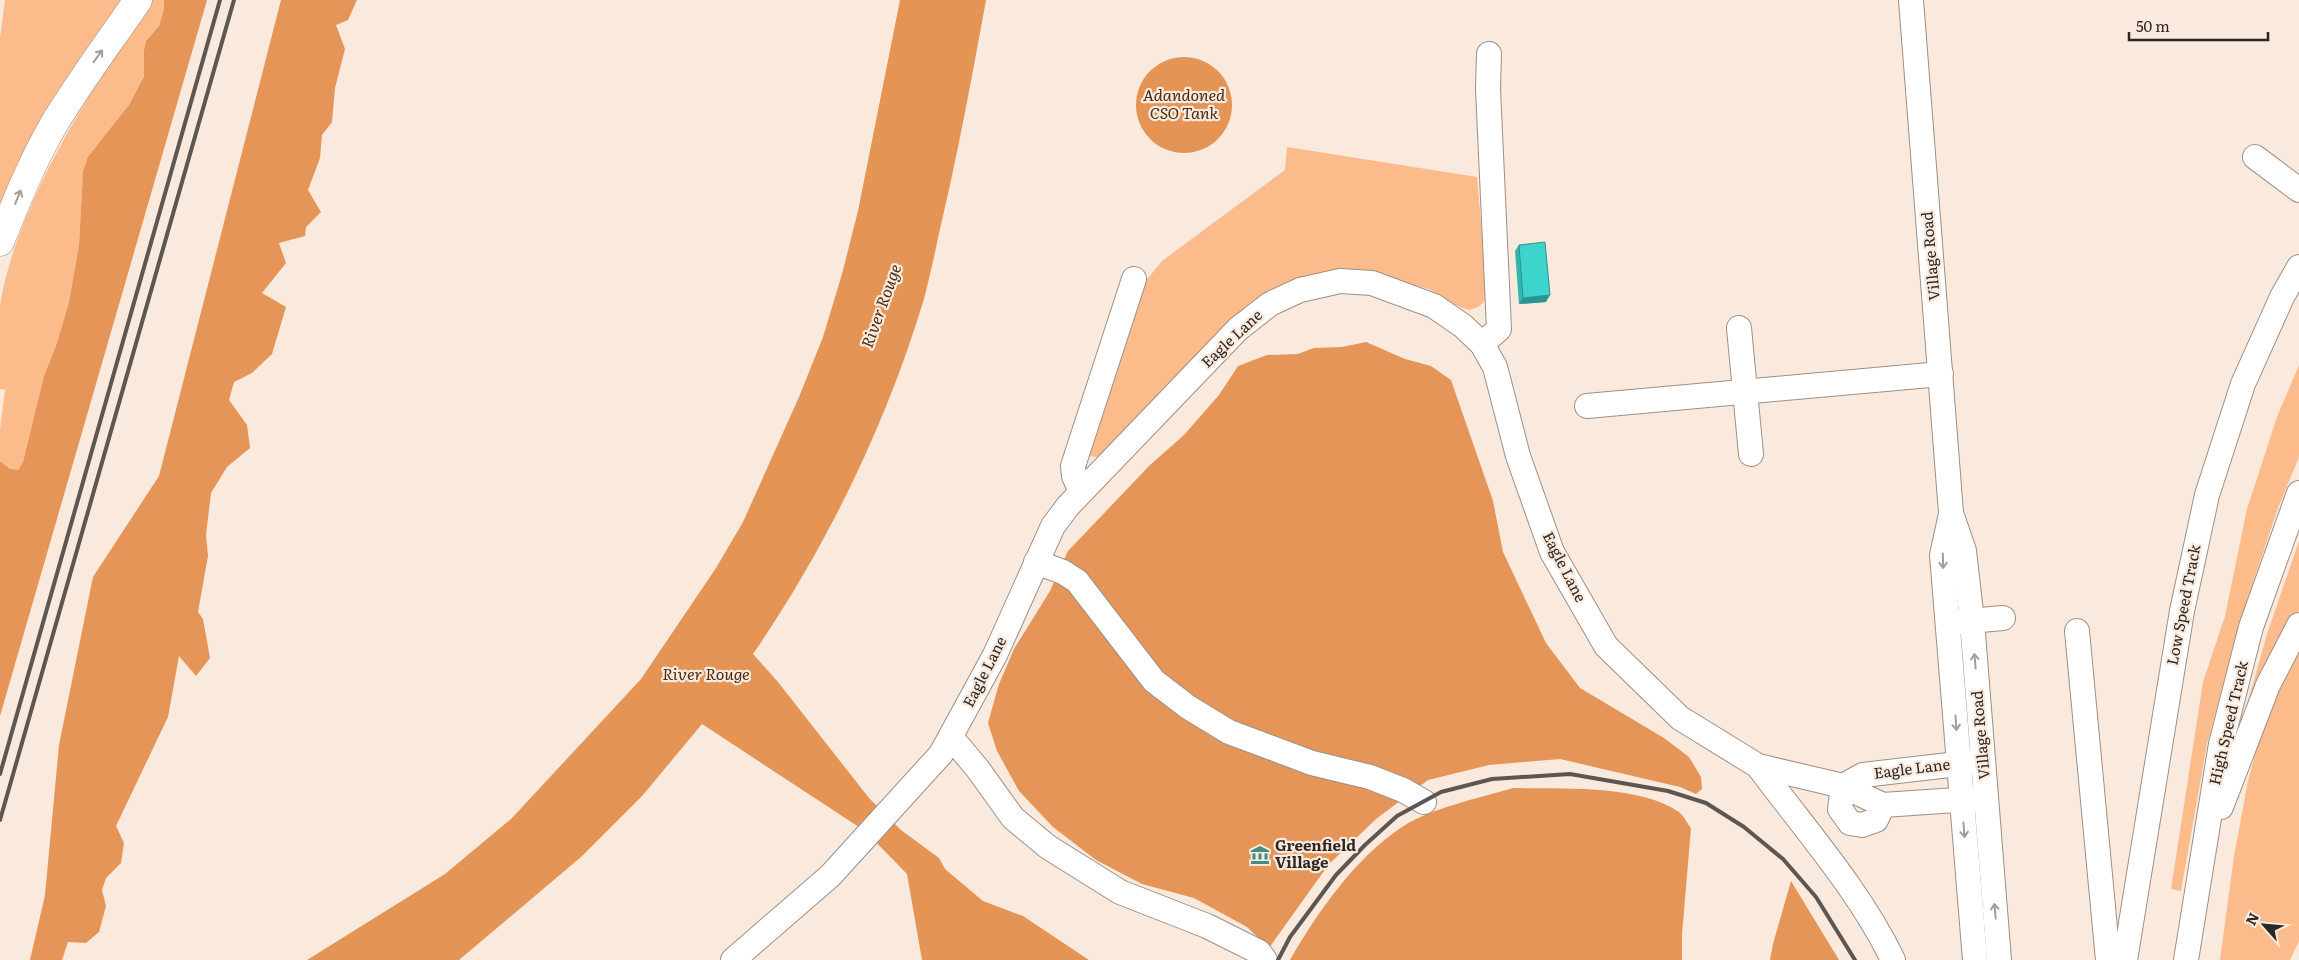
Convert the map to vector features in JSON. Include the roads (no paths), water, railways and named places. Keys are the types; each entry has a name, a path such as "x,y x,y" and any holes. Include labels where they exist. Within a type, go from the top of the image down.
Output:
{"main road":[{"path":"0,242 25,180 54,124 89,68 138,0"}],"street":[{"name":"Village Road","path":"1910,0 1951,513 1964,551 1972,620 1999,960"},
{"path":"1482,344 1499,328 1488,89 1490,54"},
{"path":"2255,157 2299,190"},
{"name":"Low Speed Track","path":"2125,960 2182,611 2207,495 2243,384 2282,297 2299,267"},
{"path":"1082,492 1074,476 1073,466 1134,279"},
{"name":"Eagle Lane","path":"733,960 830,876 946,746 995,655 1053,526 1082,492 1238,329 1270,304 1300,290 1340,281 1372,283 1434,306 1463,326 1482,344 1495,367 1518,456 1552,552 1606,646 1680,718 1758,766 1843,786 1883,805 1986,798"},
{"path":"1739,328 1751,454"},
{"path":"1587,406 1941,374"},
{"name":"High Speed Track","path":"2186,960 2221,744 2251,627 2299,493"},
{"name":"Village Road","path":"1951,513 1942,556 1975,960"},
{"path":"1036,562 1063,572 1077,581 1154,682 1229,732 1312,763 1370,777 1403,790 1424,802"},
{"path":"1948,622 2003,618"},
{"path":"2201,860 2268,684 2299,625"},
{"path":"2077,631 2108,960"},
{"path":"946,746 977,768 1013,818 1048,846 1120,892 1207,926 1259,952 1265,960"},
{"name":"Eagle Lane","path":"1843,786 1863,775 1983,762"},
{"path":"1758,766 1845,883 1885,943 1893,960"}],"water":[{"name":"River Rouge","path":"900,0 986,0 959,143 932,264 924,299 909,346 873,438 830,527 806,571 753,654 778,682 869,798 901,830 939,858 945,869 983,901 1023,916 1089,960 922,960 907,874 865,831 702,724 643,795 581,857 459,960 307,960 445,874 512,818 641,679 716,568 743,522 799,397 823,337 858,211"},
{"name":"Adandoned CSO Tank","path":"1184,57 1202,61 1218,71 1228,87 1232,105 1228,123 1218,139 1202,149 1184,153 1166,149 1150,139 1140,123 1136,105 1140,87 1150,71 1166,61"}],"railway":[{"path":"0,774 220,0"},
{"path":"0,820 234,0"},
{"path":"1278,960 1290,937 1336,875 1397,816 1441,792 1492,779 1570,774 1668,791 1706,803 1744,827 1783,859 1816,897 1855,960"}],"place":[{"name":"Greenfield Village","path":"1260,855"}]}
